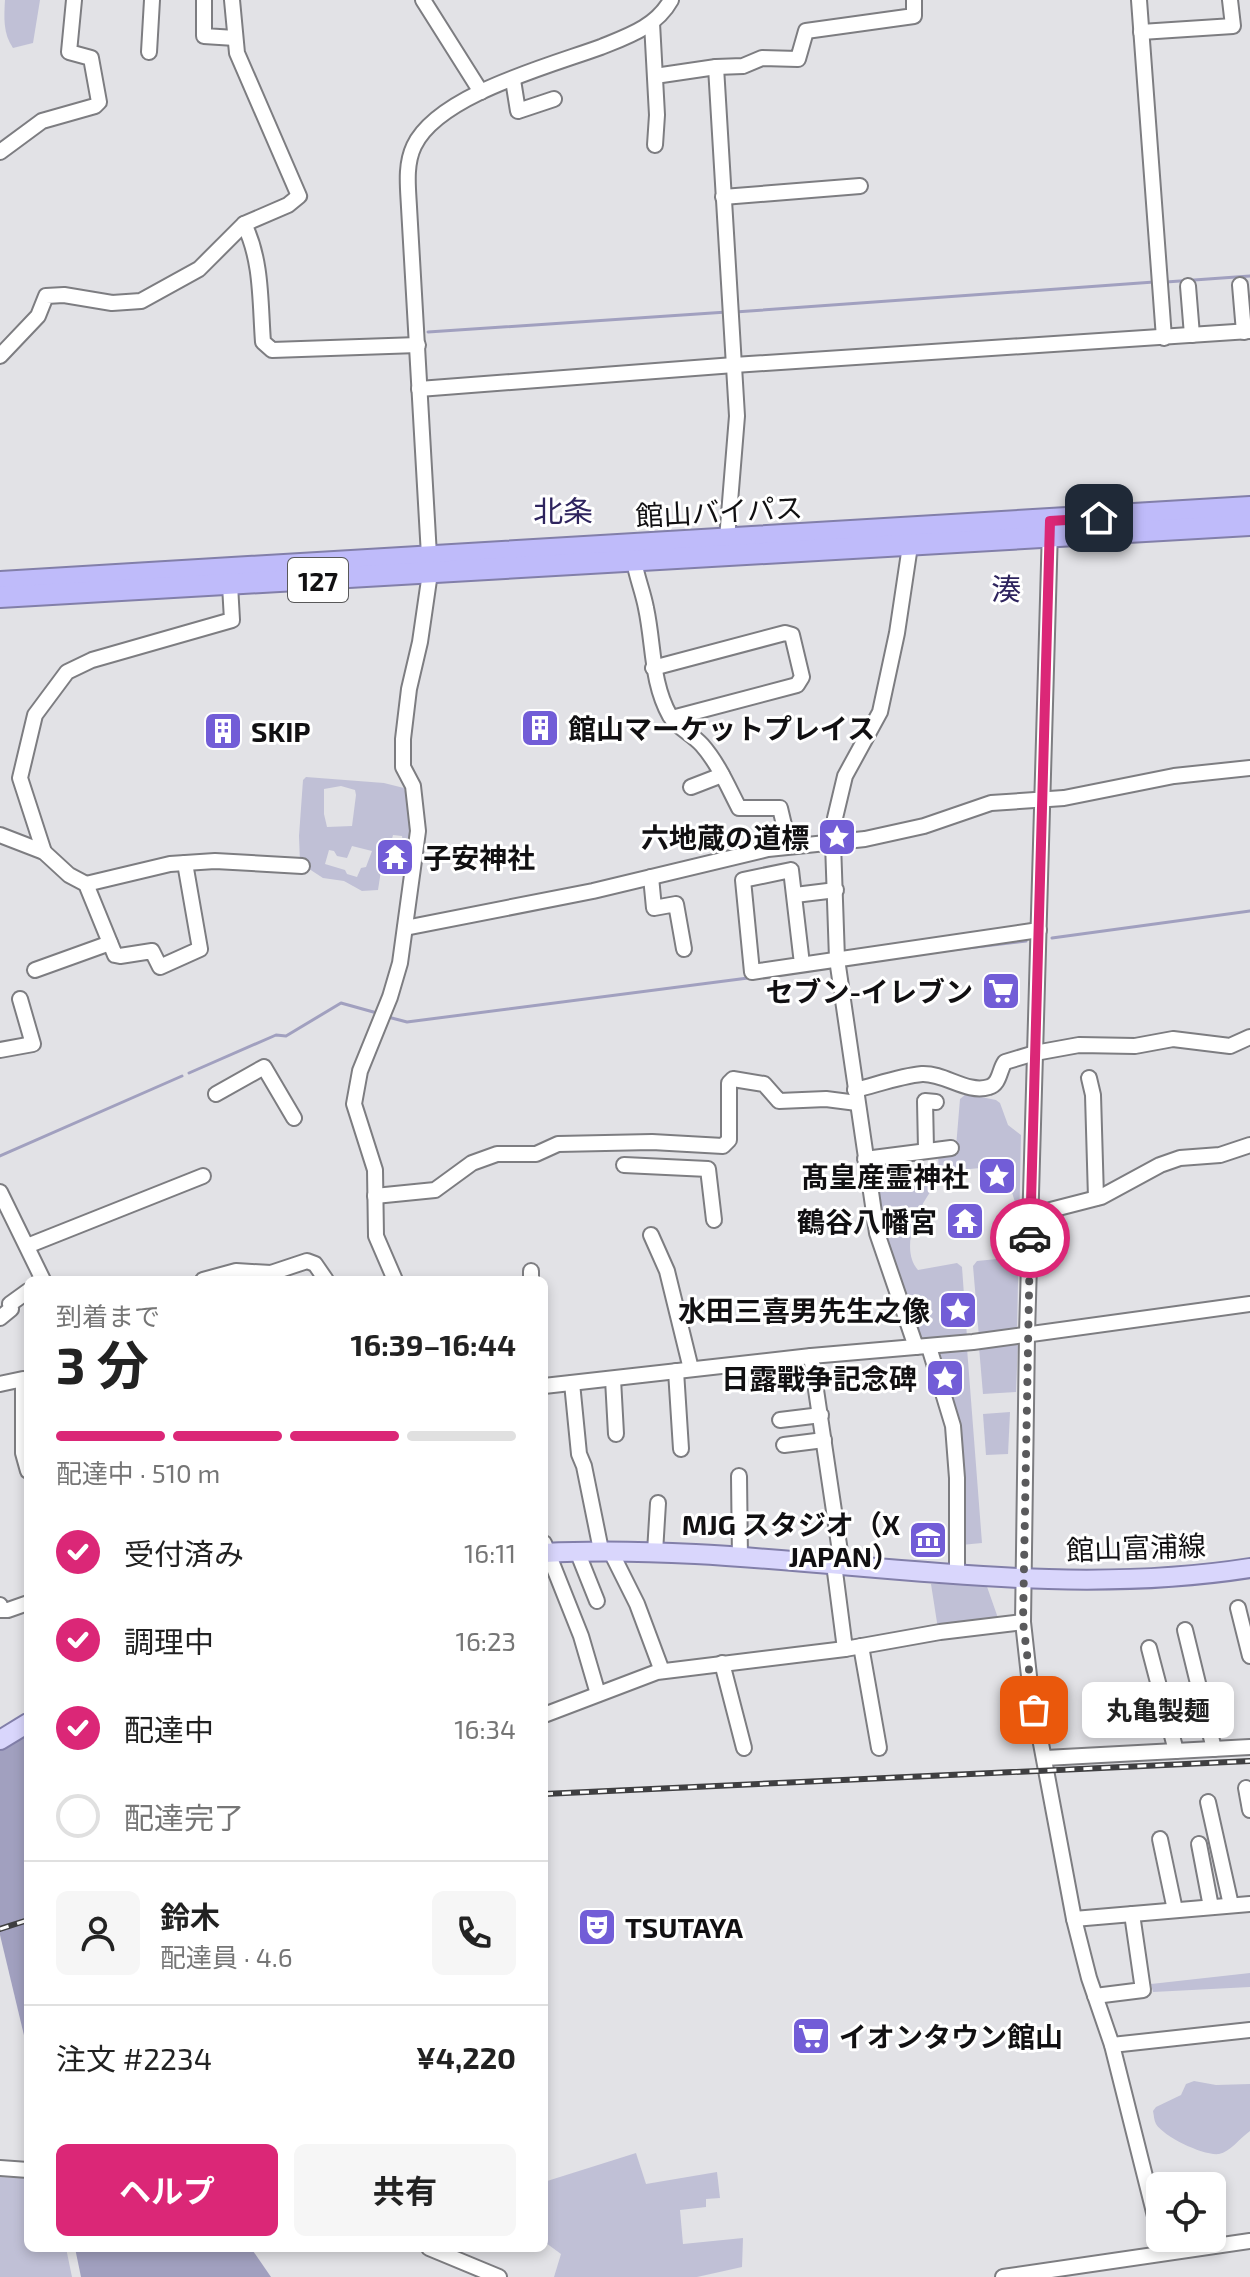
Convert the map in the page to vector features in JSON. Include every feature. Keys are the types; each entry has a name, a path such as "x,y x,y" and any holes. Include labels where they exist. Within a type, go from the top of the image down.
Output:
{"highway":[{"name":"館山バイパス","path":"0,582 429,565 634,561 910,546 1250,507"},
{"name":"館山バイパス","path":"0,597 230,585 727,539 1250,525"}],"main road":[{"name":"館山富浦線","path":"548,1549 655,1552 1025,1578 1181,1576 1250,1568"},
{"path":"0,1740 24,1725"}],"street":[{"path":"1,150 42,121 95,106 99,102 91,58 69,52 74,0"},
{"path":"149,52 152,0"},
{"path":"204,0 204,36 235,38"},
{"path":"0,356 38,316 46,296 64,295 112,303 141,301 199,269 244,224 288,205 299,196 237,53 232,0"},
{"path":"423,0 481,92"},
{"path":"393,1276 376,1236 373,1159 354,1104 360,1071 396,980 418,831 413,786 403,767 403,739 409,689 420,642 429,565 409,160 417,140 429,125 454,106 481,92 629,36 652,23 671,0"},
{"path":"655,76 743,66 762,58 798,59 806,31 914,16 914,0"},
{"path":"1139,0 1164,338"},
{"path":"1141,32 1233,26 1230,0"},
{"path":"652,23 655,145"},
{"path":"716,67 737,416 727,539"},
{"path":"513,80 518,111 554,99"},
{"path":"723,197 860,186"},
{"path":"244,224 254,243 258,263 263,342 272,350 418,345"},
{"path":"419,389 1247,332 1240,285"},
{"path":"1188,286 1192,335"},
{"path":"1050,529 1027,1334 1023,1622 1030,1685 1074,1919 1112,2045 1146,2181"},
{"path":"910,546 897,633 880,712 845,776 835,818 837,963 877,1233 953,1426 957,1478 957,1574"},
{"path":"634,561 638,587 646,607 653,668 672,718 702,744 739,808 780,808 789,846"},
{"path":"44,852 20,778 35,715 67,672 92,660 232,620 230,585"},
{"path":"653,668 785,633 792,635 802,677 797,685 672,718"},
{"path":"405,928 593,891 789,846 833,843 924,826 991,803 1064,798 1174,776 1250,768"},
{"path":"691,787 722,775"},
{"path":"0,835 44,852 69,875 86,884 115,955 152,951 160,967 200,949 185,863"},
{"path":"86,884 170,864 215,861 302,866"},
{"path":"802,964 791,870 743,880 752,972 802,964 837,963 1039,930"},
{"path":"651,877 654,908 676,904 684,949"},
{"path":"795,895 836,890"},
{"path":"35,970 110,943"},
{"path":"0,1050 33,1044 20,999"},
{"path":"375,1196 435,1190 472,1163 497,1154 536,1154 558,1144 652,1142 723,1146 729,1140 729,1083 733,1079 764,1084 779,1101 856,1096 922,1074 936,1075 976,1088 990,1087 995,1085 1005,1062 1035,1053 1079,1045 1135,1046 1173,1039 1230,1046 1250,1037"},
{"path":"216,1094 264,1067 294,1118"},
{"path":"1089,1078 1093,1095 1096,1198"},
{"path":"926,1149 925,1101 936,1102"},
{"path":"1031,1215 1096,1198 1180,1158 1220,1155 1250,1145"},
{"path":"865,1159 951,1148"},
{"path":"624,1165 708,1169 714,1220"},
{"path":"27,1246 203,1176"},
{"path":"0,1192 41,1276"},
{"path":"651,1235 667,1271 683,1370 681,1449"},
{"path":"218,1276 236,1271 271,1273 307,1261 315,1264 323,1276"},
{"path":"0,1318 11,1309 10,1304 24,1294"},
{"path":"548,1386 811,1356 922,1347 1250,1304"},
{"path":"811,1356 824,1440 845,1649"},
{"path":"0,1384 23,1379 24,1457"},
{"path":"613,1379 616,1434"},
{"path":"572,1383 579,1454 606,1550 637,1604 662,1671"},
{"path":"780,1420 821,1415"},
{"path":"784,1445 824,1440"},
{"path":"739,1476 740,1558"},
{"path":"655,1552 658,1503"},
{"path":"577,1551 597,1601"},
{"path":"548,1554 581,1636 598,1694"},
{"path":"0,1605 1,1610 8,1610 24,1604"},
{"path":"1238,1608 1250,1656"},
{"path":"548,1713 662,1671 845,1649 940,1632 1023,1622"},
{"path":"1185,1630 1214,1749"},
{"path":"861,1646 879,1748"},
{"path":"1149,1648 1176,1751"},
{"path":"722,1663 744,1748"},
{"path":"1045,1758 1250,1747"},
{"path":"1246,1788 1250,1810"},
{"path":"1208,1802 1231,1905"},
{"path":"1160,1839 1175,1910"},
{"path":"1199,1844 1211,1907"},
{"path":"1074,1919 1250,1904"},
{"path":"1095,1996 1143,1990 1132,1914"},
{"path":"1112,2045 1250,2030"},
{"path":"0,2168 24,2170"},
{"path":"1003,2277 1250,2241"},
{"path":"439,2252 499,2277"}],"shaded area":[{"path":"5,0 40,0 33,43 13,48 4,19"},
{"path":"306,777 384,783 404,788 412,824 407,859 402,836 393,835 386,861 382,864 378,890 362,891 344,881 323,878 300,863 303,780","holes":["341,786 355,790 352,826 327,827 324,789","352,846 372,851 366,867 361,868 357,877 325,864 329,850 347,858"]},
{"path":"966,1094 996,1100 1008,1125 1021,1135 1017,1332 979,1337 973,1266 977,1261 1007,1258 1017,1209 1005,1169 1000,1166 950,1171 924,1202 912,1231 910,1246 918,1270 957,1263 962,1267 967,1337 925,1343 913,1331 880,1233 873,1186 877,1182 936,1176 939,1172 938,1154 956,1147 960,1099"},
{"path":"1018,1342 1016,1392 983,1394 979,1347"},
{"path":"967,1348 982,1543 961,1545 962,1478 937,1359 943,1351"},
{"path":"1010,1412 1008,1454 986,1455 983,1414"},
{"path":"940,1578 985,1581 998,1618 938,1629 931,1584 940,1584"},
{"path":"24,1736 24,2035 0,1935 0,1751"},
{"path":"1250,1973 1250,1987 1153,1992 1151,1984"},
{"path":"1194,2081 1216,2085 1250,2084 1250,2131 1223,2153 1212,2154 1185,2145 1160,2129 1155,2122 1153,2111 1156,2107 1181,2095 1186,2084"},
{"path":"636,2153 646,2184 717,2172 720,2198 706,2199 706,2207 680,2210 683,2244 743,2238 742,2267 697,2277 554,2277 561,2254 548,2244 548,2181"},
{"path":"0,2177 24,2178 24,2252 67,2252 72,2277 0,2277"},
{"path":"76,2252 254,2252 271,2277 81,2277"}],"waterway":[{"path":"1166,282 1250,276"},
{"path":"735,312 1154,282"},
{"path":"428,332 727,312"},
{"path":"1052,938 1250,911"},
{"path":"934,952 1026,941"},
{"path":"388,1017 407,1022 748,978"},
{"path":"189,1073 276,1035 286,1036 341,1003 377,1013"},
{"path":"0,1156 182,1076"}],"railway":[{"path":"548,1794 1250,1761"},
{"path":"0,1929 24,1921"}],"way so far":[{"path":"1030,1238 1023,1622 1034,1710"}],"place":[{"name":"館山マーケットプレイス","path":"540,728"},
{"name":"SKIP","path":"223,731"},
{"name":"六地蔵の道標","path":"837,837"},
{"name":"子安神社","path":"395,857"},
{"name":"セブン-イレブン","path":"1001,991"},
{"name":"髙皇産霊神社","path":"997,1176"},
{"name":"鶴谷八幡宮","path":"965,1221"},
{"name":"水田三喜男先生之像","path":"958,1310"},
{"name":"日露戰争記念碑","path":"945,1378"},
{"name":"MJG スタジオ（X JAPAN）","path":"928,1540"},
{"name":"丸亀製麺","path":"1034,1710"},
{"name":"TSUTAYA","path":"597,1927"},
{"name":"イオンタウン館山","path":"811,2036"}],"district":[{"name":"北条","path":"563,510"},
{"name":"湊","path":"1006,588"}],"route":[{"path":"1030,1238 1050,521 1099,518"}]}
